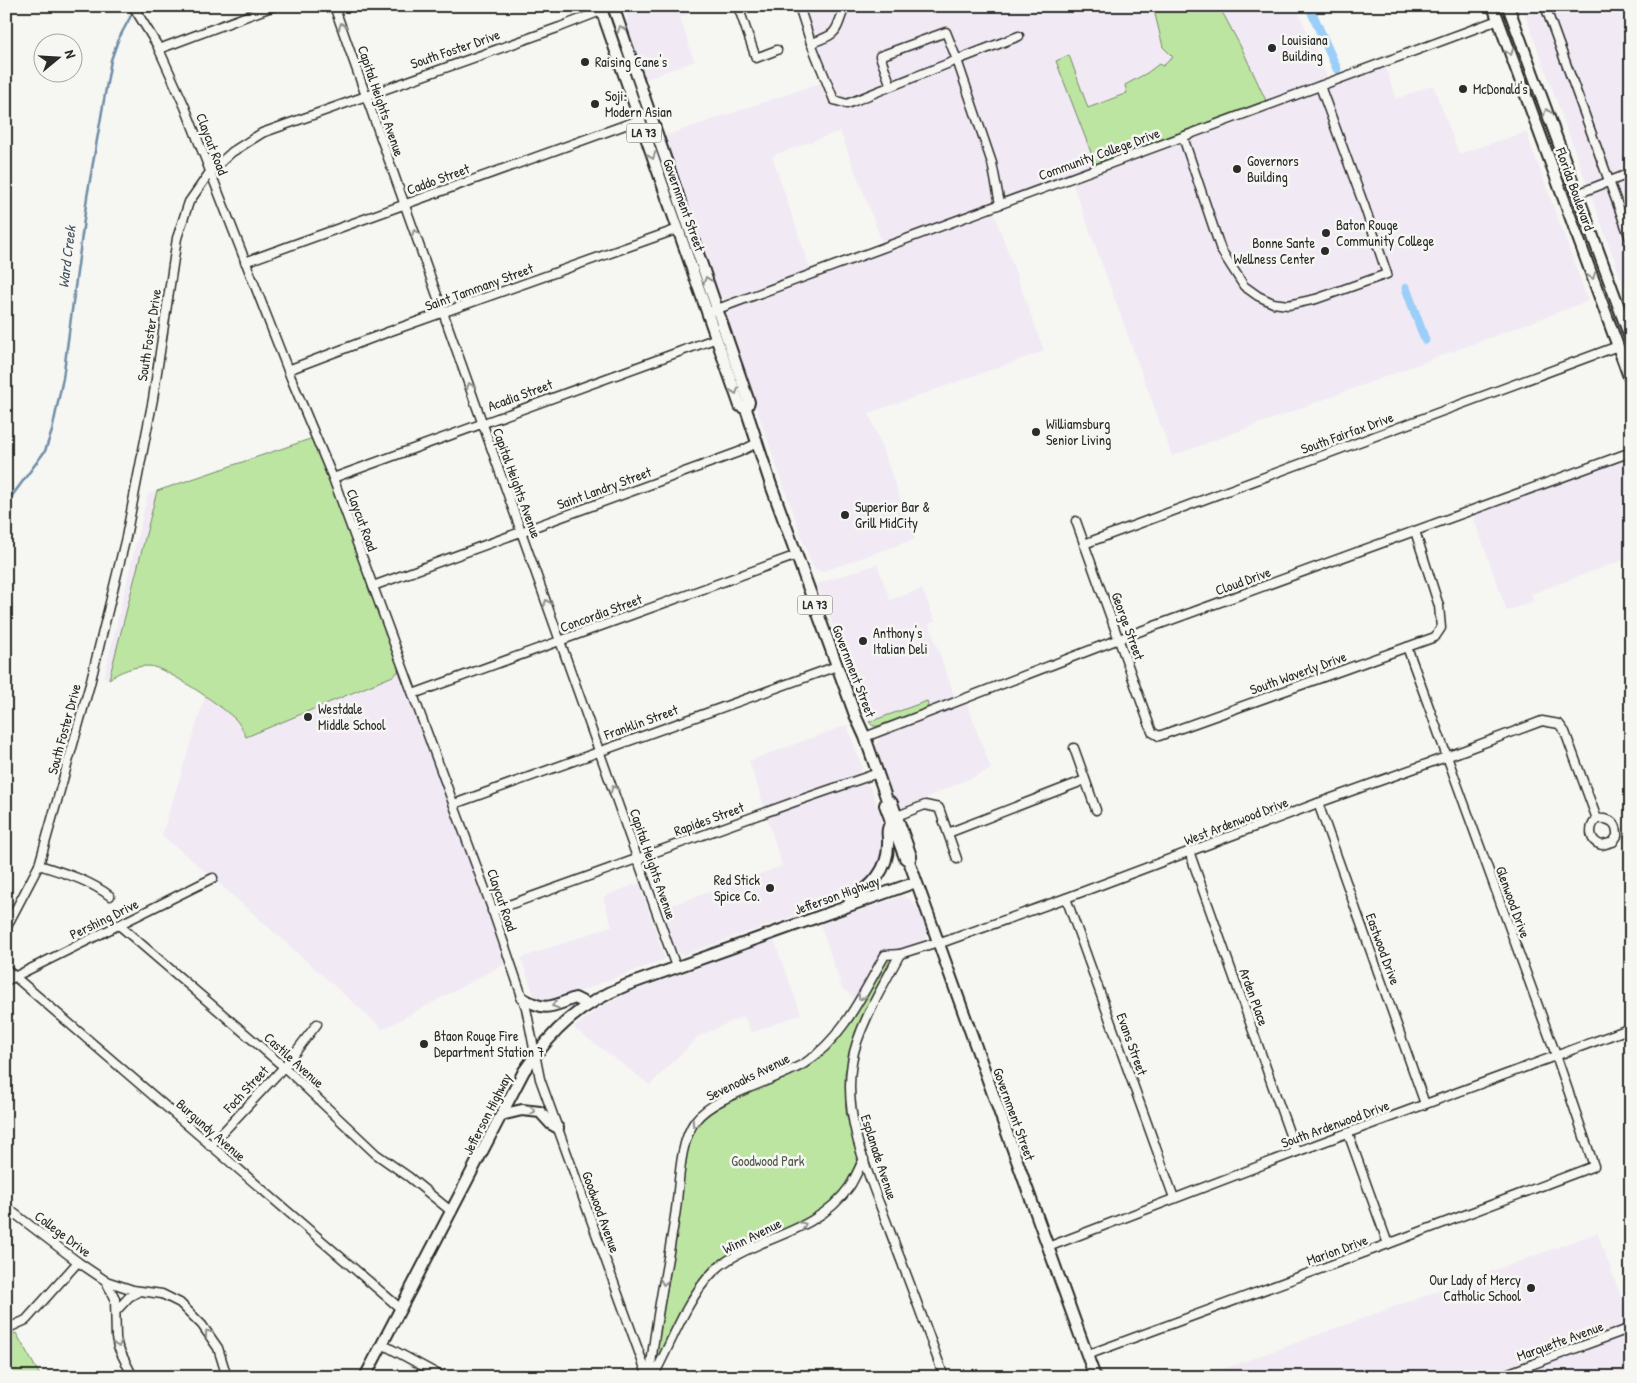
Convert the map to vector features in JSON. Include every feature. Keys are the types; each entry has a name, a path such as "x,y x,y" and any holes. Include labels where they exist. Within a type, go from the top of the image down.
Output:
{"main road":[{"name":"South Foster Drive","path":"600,9 613,6"},
{"name":"Government Street","path":"613,6 712,310 717,338 740,406 746,409"},
{"name":"Florida Boulevard","path":"1493,6 1631,382"},
{"name":"Florida Boulevard","path":"1508,6 1631,340"},
{"name":"Government Street","path":"600,9 678,229 737,368 749,402 746,409 757,443 855,715 888,800 892,803 894,819 905,858 909,861 1095,1377"},
{"path":"1519,77 1532,72"},
{"path":"1582,250 1596,245"},
{"path":"717,338 722,338 732,364 737,368"},
{"path":"849,905 851,898 866,889 881,871 888,852 887,829 894,819"},
{"name":"Jefferson Highway","path":"365,1377 501,1115 535,1055 558,1027 587,1004 616,989 916,882"},
{"path":"522,998 546,1008 575,998 587,1004"},
{"path":"501,1115 522,1110 540,1112 551,1124 558,1128"}],"street":[{"name":"Claycut Road","path":"133,6 146,24 159,49 184,107 288,370 333,478 492,911 522,998 535,1055"},
{"path":"159,49 274,6"},
{"name":"Capital Heights Avenue","path":"334,6 676,968"},
{"path":"738,6 756,58 777,50"},
{"path":"800,6 811,43 834,100 847,104 1019,36"},
{"path":"811,43 830,37 836,30 845,6"},
{"path":"1545,6 1631,241"},
{"name":"South Foster Drive","path":"6,928 39,865 90,684 126,537 153,399 178,236 189,202 210,172 232,152 262,133 600,9"},
{"name":"Community College Drive","path":"712,310 1498,20"},
{"path":"891,86 880,56 946,32 992,163 1000,204"},
{"path":"1183,137 1221,250 1244,286 1252,292 1273,303 1288,305 1316,299 1387,274 1320,86"},
{"name":"Caddo Street","path":"245,262 639,120"},
{"path":"1577,194 1631,173"},
{"name":"Saint Tammany Street","path":"288,370 678,229"},
{"name":"Acadia Street","path":"333,478 717,338"},
{"name":"South Fairfax Drive","path":"1084,544 1618,346"},
{"name":"Saint Landry Street","path":"374,586 739,452 757,443"},
{"name":"Cloud Drive","path":"865,737 1119,639 1631,452"},
{"name":"George Street","path":"1076,521 1152,732 1159,736"},
{"name":"South Waverly Drive","path":"1159,736 1435,637 1441,628 1439,606 1415,531"},
{"name":"Concordia Street","path":"413,694 797,555"},
{"name":"Glenwood Drive","path":"1407,647 1556,1055 1594,1166"},
{"name":"Franklin Street","path":"454,804 837,666"},
{"name":"West Ardenwood Drive","path":"938,943 1066,898 1542,721 1559,724 1565,732 1597,819"},
{"path":"1074,748 1096,810"},
{"name":"Rapides Street","path":"492,911 846,783 878,774"},
{"path":"948,833 1085,780"},
{"name":"Eastwood Drive","path":"1318,803 1425,1104"},
{"path":"894,819 926,805 939,808 957,859"},
{"name":"Arden Place","path":"1189,851 1296,1152"},
{"path":"39,865 77,877 98,887 110,896"},
{"name":"Pershing Drive","path":"6,981 213,878"},
{"name":"Evans Street","path":"1066,898 1174,1198"},
{"name":"Castile Avenue","path":"119,926 284,1067 376,1154 410,1177 452,1212"},
{"path":"900,954 938,943"},
{"name":"Sevenoaks Avenue","path":"650,1377 652,1352 676,1214 683,1153 690,1130 696,1120 712,1106 789,1072 819,1052 851,1014 885,955 900,954"},
{"name":"Esplanade Avenue","path":"900,954 856,1044 850,1078 852,1122 944,1377"},
{"name":"Burgundy Avenue","path":"6,970 401,1309"},
{"name":"Foch Street","path":"210,1146 284,1067 318,1024"},
{"name":"South Ardenwood Drive","path":"1048,1247 1296,1152 1631,1028"},
{"name":"Goodwood Avenue","path":"535,1055 540,1079 650,1377"},
{"path":"1348,1133 1388,1244"},
{"name":"Winn Avenue","path":"650,1377 666,1353 695,1293 714,1270 744,1251 808,1223 828,1210 850,1186 864,1159"},
{"name":"Marion Drive","path":"1087,1355 1594,1166"},
{"name":"College Drive","path":"6,1207 106,1281 127,1289 166,1296 180,1303 202,1326 218,1348 227,1377"},
{"path":"6,1330 26,1320 78,1262"},
{"path":"106,1281 115,1299 118,1347 133,1377"},
{"path":"116,1311 129,1297 140,1291"},
{"name":"Marquette Avenue","path":"1498,1377 1631,1328"},
{"path":"382,1344 443,1377"}],"shaded area":[{"path":"639,6 710,6 680,17 694,61 646,79 626,25 628,13"},
{"name":"Baton Rouge Community College","path":"799,6 1296,6 1329,82 1384,62 1396,99 1433,85 1459,154 1526,132 1588,301 1172,456 1071,179 992,208 1044,351 869,413 915,539 821,572 812,566 725,319 725,306 884,247 840,131 772,156 810,269 726,299 716,295 665,136 823,82"},
{"path":"1522,6 1631,6 1631,305"},
{"name":"Westdale Middle School","path":"313,438 357,551 482,892 504,964 383,1029 162,835 205,697 159,669 150,666 133,668 118,673 109,679 104,677 148,494"},
{"path":"1631,452 1631,557 1531,594 1534,601 1507,611 1471,510"},
{"path":"877,564 890,600 922,589 935,621 929,624 955,698 875,726 870,724 817,584"},
{"path":"966,702 991,769 898,810 875,746 881,736"},
{"path":"847,725 862,768 858,775 765,808 749,761"},
{"path":"860,783 870,786 884,824 885,842 874,874 853,895 683,955 674,951 661,909 782,866 767,817"},
{"path":"639,883 665,959 559,999 544,1003 536,1000 521,958 612,926 603,897"},
{"path":"903,896 911,900 920,912 927,932 925,939 920,943 886,952 855,998 842,988 820,924"},
{"path":"774,940 801,1014 751,1033 744,1016 699,1036 650,1085 574,1028 599,1008 631,992"},
{"name":"Our Lady of Mercy Catholic School","path":"1597,1233 1629,1318 1631,1318 1631,1377 1202,1377"}],"green space":[{"path":"1153,6 1219,6 1243,51 1268,105 1097,168 1056,61 1069,55 1088,108 1127,93 1125,85 1159,64 1163,66 1173,57 1163,47"},
{"path":"313,438 399,665 398,672 393,676 246,737 238,722 227,712 193,688 157,668 144,666 128,669 109,679 157,491"},
{"path":"927,701 927,708 878,726 873,726 869,722"},
{"name":"Goodwood Park","path":"887,960 891,964 855,1032 845,1073 846,1113 858,1155 847,1184 832,1203 808,1220 714,1266 689,1295 661,1358 655,1360 675,1243 686,1155 696,1127 704,1116 712,1110 783,1077 815,1059"},
{"path":"16,1333 41,1377 6,1377 6,1337"}],"waterway":[{"path":"1309,6 1337,69"},
{"name":"Ward Creek","path":"6,504 45,451 52,431 63,378 87,197 111,60 118,40 134,10"},
{"path":"1406,288 1425,340"}],"place":[{"name":"Louisiana Building","path":"1272,48"},
{"name":"Raising Cane's","path":"585,62"},
{"name":"McDonald's","path":"1463,89"},
{"name":"Soji: Modern Asian","path":"595,104"},
{"name":"Governors Building","path":"1237,169"},
{"name":"Baton Rouge Community College","path":"1326,233"},
{"name":"Bonne Sante Wellness Center","path":"1325,251"},
{"name":"Williamsburg Senior Living","path":"1036,432"},
{"name":"Superior Bar & Grill MidCity","path":"845,515"},
{"name":"Anthony's Italian Deli","path":"863,641"},
{"name":"Westdale Middle School","path":"308,717"},
{"name":"Red Stick Spice Co.","path":"770,888"},
{"name":"Btaon Rouge Fire Department Station 7","path":"424,1044"},
{"name":"Our Lady of Mercy Catholic School","path":"1531,1288"}]}
